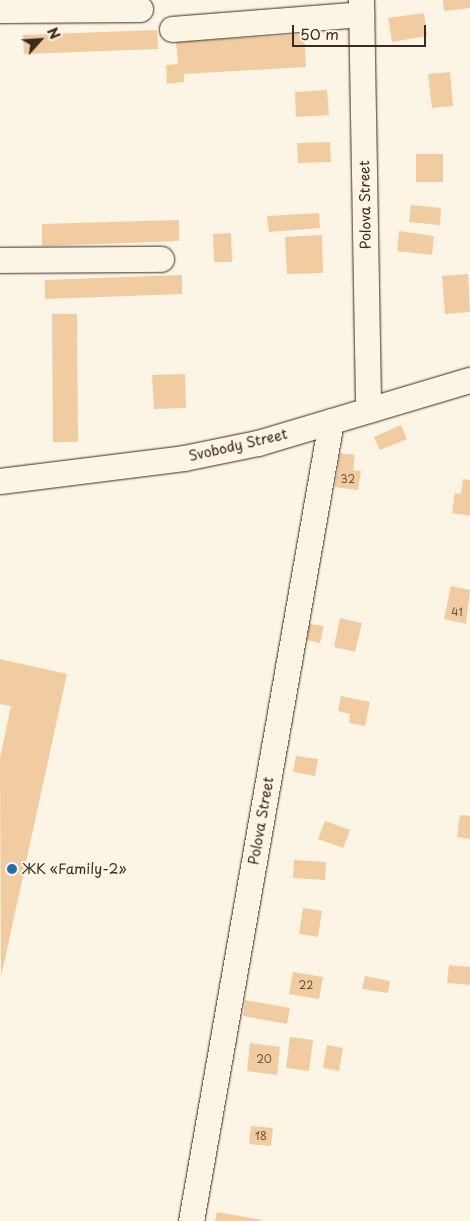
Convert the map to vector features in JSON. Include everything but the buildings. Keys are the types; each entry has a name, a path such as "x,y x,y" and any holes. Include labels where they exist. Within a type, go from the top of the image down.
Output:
{"street":[{"path":"172,29 361,7"},
{"name":"Polova Street","path":"361,7 368,410"},
{"path":"0,10 140,9"},
{"path":"0,260 161,259"},
{"name":"Svobody Street","path":"0,481 184,458 258,443 470,380"},
{"name":"Polova Street","path":"191,1221 332,421"},
{"path":"0,471 0,481"}],"place":[{"name":"ЖК «Family-2»","path":"12,869"}]}
